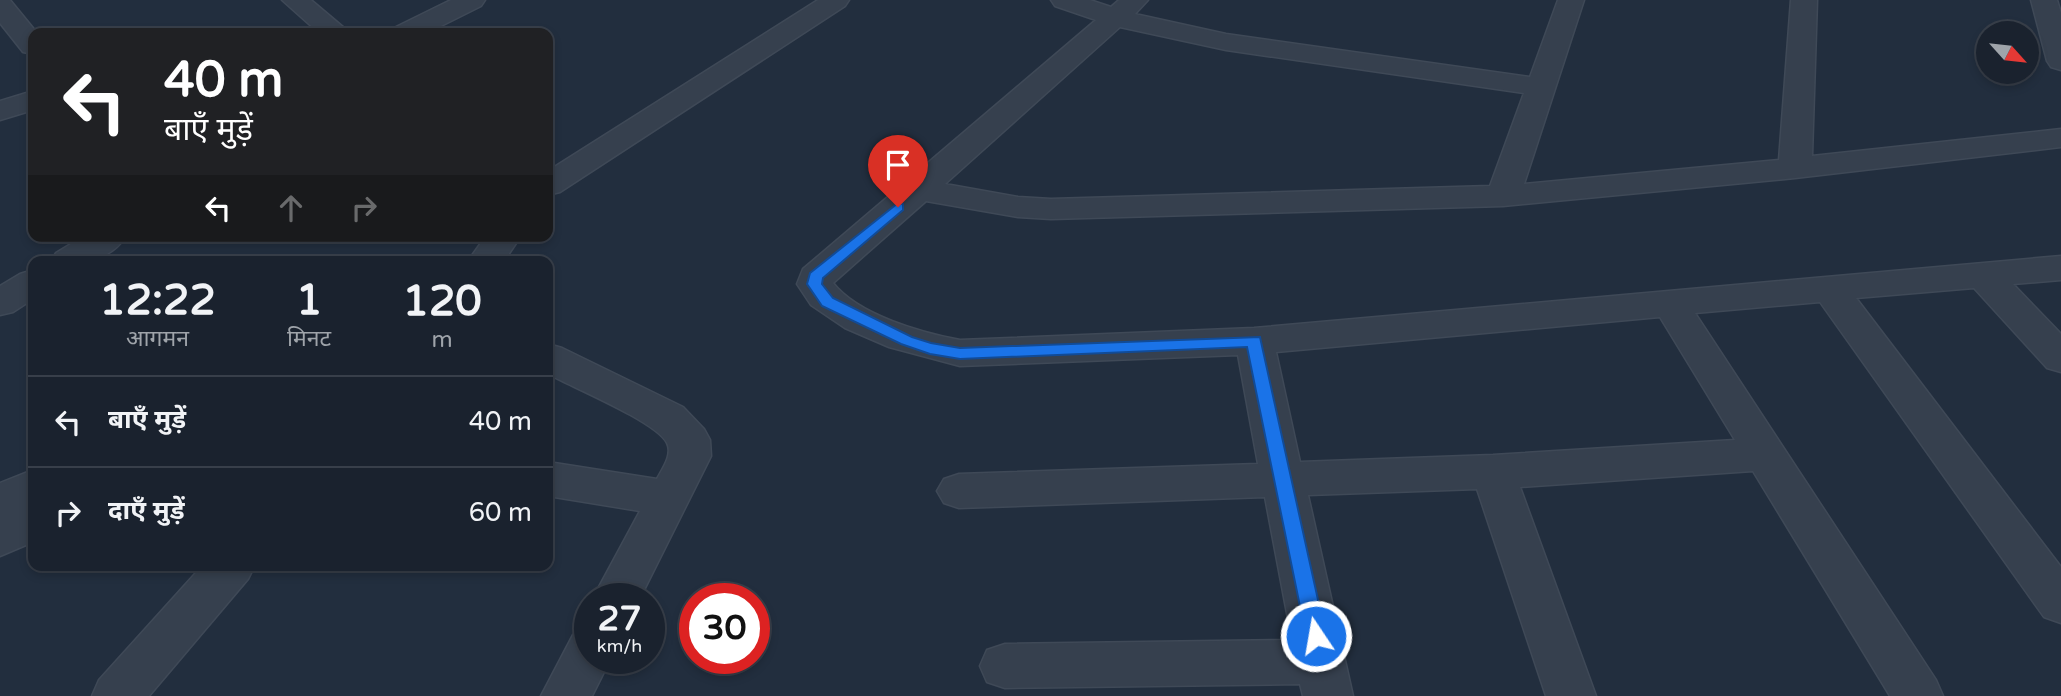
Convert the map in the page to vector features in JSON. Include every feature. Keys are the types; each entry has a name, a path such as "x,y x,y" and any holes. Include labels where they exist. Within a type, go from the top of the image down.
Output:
{"street":[{"path":"295,0 330,28"},
{"path":"416,28 472,0"},
{"path":"553,182 836,0"},
{"path":"1065,0 1126,9 1226,42 1541,87"},
{"path":"1503,196 1571,0"},
{"path":"1795,167 1804,0"},
{"path":"2044,0 2061,61"},
{"path":"0,5 28,40"},
{"path":"1126,9 816,277 815,284 828,302 906,341 930,349 960,353 1254,341 2061,268"},
{"path":"0,111 28,102"},
{"path":"919,190 1018,207 1062,209 1503,196 2061,138"},
{"path":"77,256 99,242"},
{"path":"1984,277 2061,358"},
{"path":"0,303 28,285"},
{"path":"1829,288 2061,603"},
{"path":"1671,305 1918,696"},
{"path":"1005,666 1325,679 1254,341"},
{"path":"553,360 669,418 689,440 690,456 625,583"},
{"path":"959,491 1493,472 1766,454"},
{"path":"1493,472 1571,696"},
{"path":"553,480 669,498"},
{"path":"0,503 28,489"},
{"path":"0,538 28,524"},
{"path":"117,696 227,571"},
{"path":"566,696 577,674"}],"route":[{"path":"898,207 816,277 815,284 828,302 906,341 930,349 960,353 1254,341 1316,636"}]}
